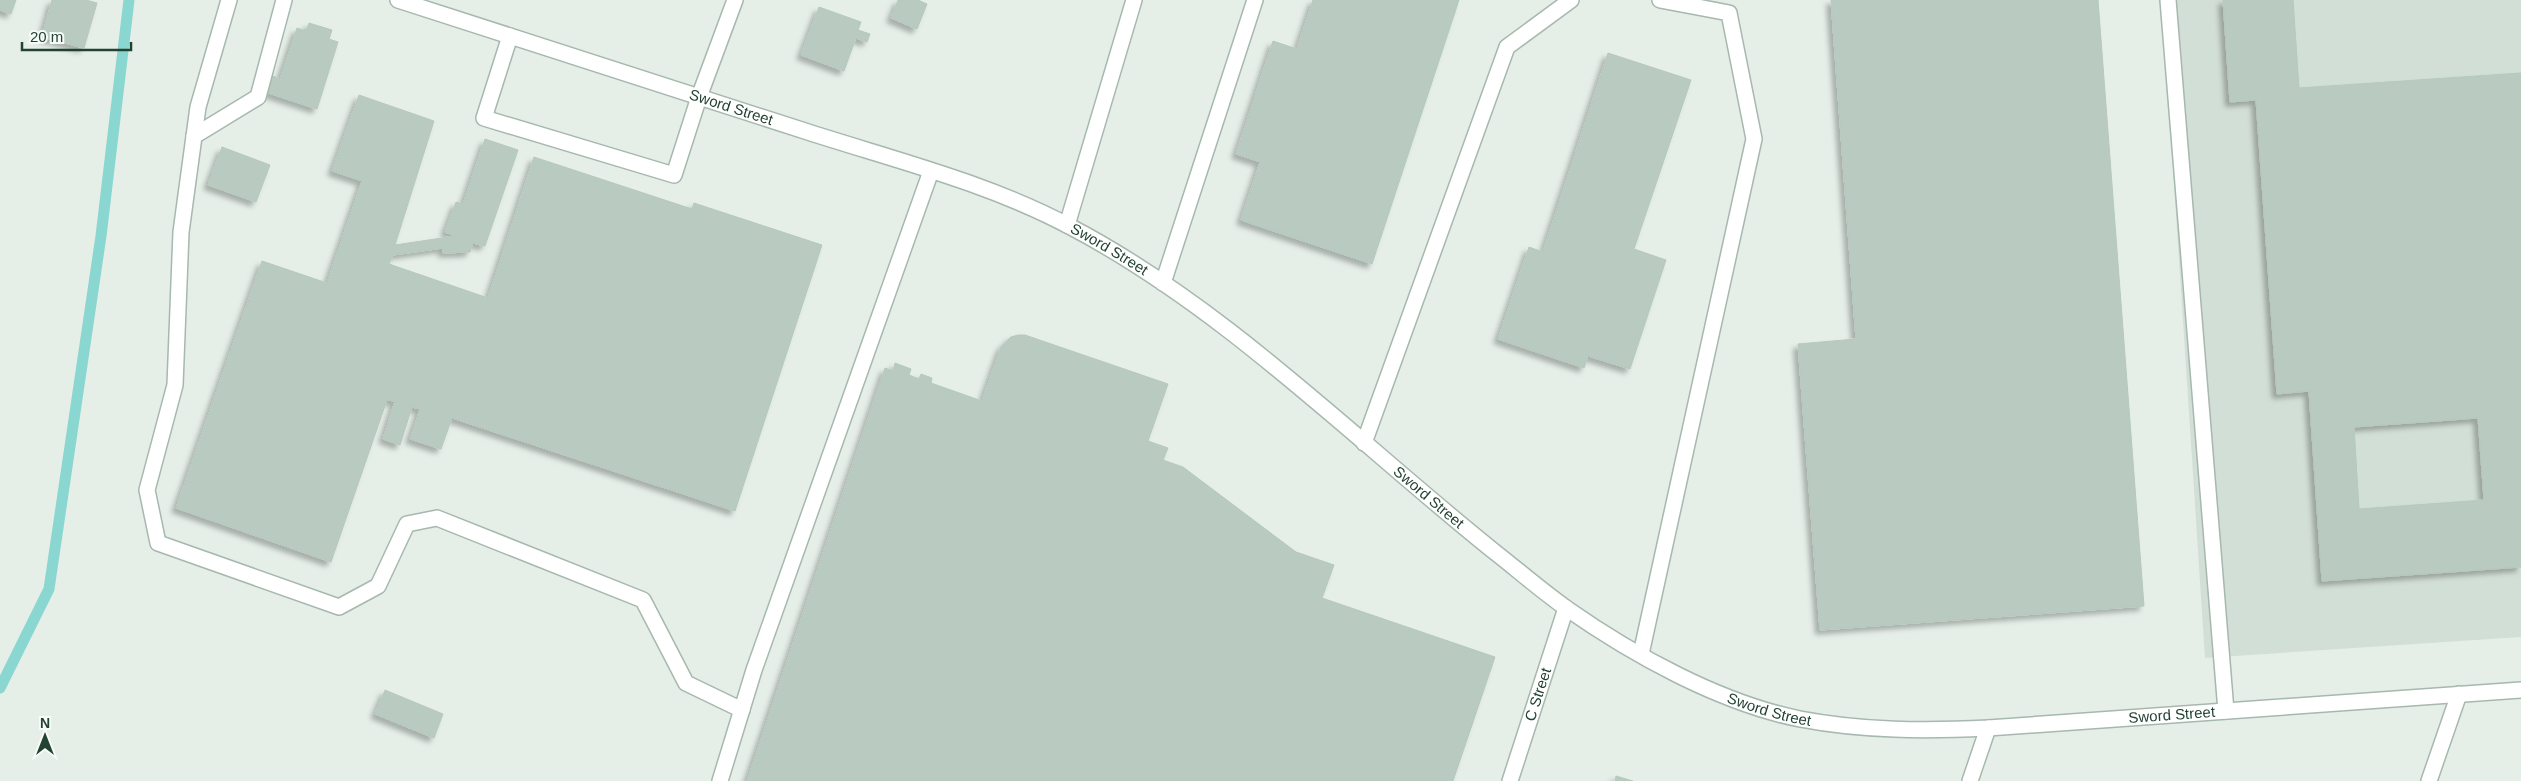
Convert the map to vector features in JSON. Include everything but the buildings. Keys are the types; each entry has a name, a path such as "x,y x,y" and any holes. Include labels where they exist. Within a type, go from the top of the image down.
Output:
{"street":[{"path":"228,0 198,107 181,232 175,384 146,490 158,543 340,607 378,586 407,524 437,518 643,600 686,683 742,710"},
{"path":"194,136 258,97 284,0"},
{"name":"Sword Street","path":"398,0 931,171 1067,225 1148,272 1243,342 1566,608 1642,654 1711,690 1756,707 1798,718 1839,725 1903,730 1988,728 2521,690"},
{"path":"510,36 484,118 674,176 699,97 735,0"},
{"path":"1067,225 1134,0"},
{"path":"1163,283 1255,0"},
{"path":"1364,443 1507,47 1571,0"},
{"path":"1642,654 1754,139 1730,6 1660,0"},
{"path":"2168,0 2226,711"},
{"path":"720,781 754,670 931,171"},
{"name":"C Street","path":"1510,781 1566,608"},
{"path":"2429,781 2459,694"},
{"path":"1970,781 1988,728"}],"shaded area":[{"path":"2162,0 2521,0 2521,637 2205,658"}],"waterway":[{"path":"0,688 49,589 101,236 129,0"}]}
